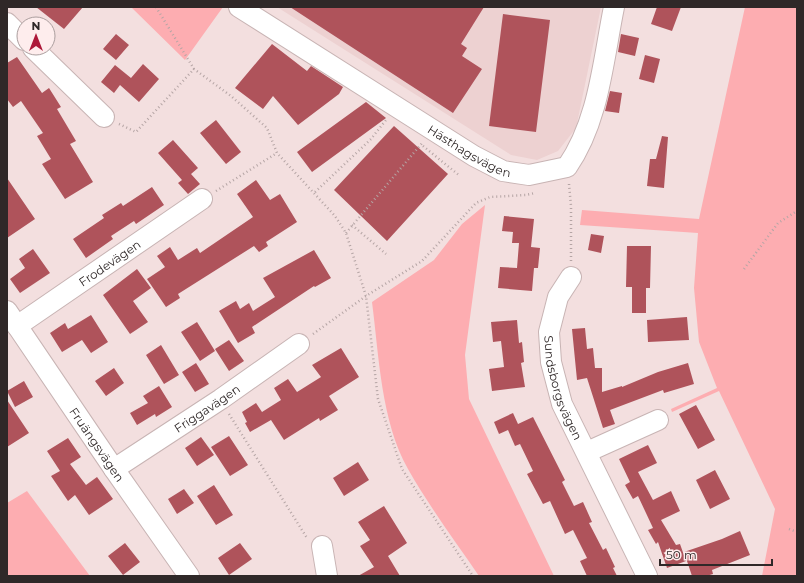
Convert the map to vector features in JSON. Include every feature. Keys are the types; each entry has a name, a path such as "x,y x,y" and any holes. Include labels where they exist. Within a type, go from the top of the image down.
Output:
{"street":[{"name":"Hästhagsvägen","path":"239,7 474,156 503,171 529,175 567,167"},
{"path":"567,167 576,154 592,119 614,7"},
{"path":"7,23 16,32"},
{"path":"41,56 104,117"},
{"name":"Frodevägen","path":"12,319 202,199"},
{"name":"Sundsborgsvägen","path":"571,276 558,297 549,332 551,362 562,404 647,576"},
{"name":"Fruängsvägen","path":"12,319 189,576"},
{"name":"Friggavägen","path":"114,469 221,399 299,344"},
{"name":"Sundsborgsvägen","path":"587,452 658,420"},
{"path":"322,546 327,576"}],"path":[{"path":"156,7 194,70 231,96 267,128 277,153 335,216 346,234 366,296 378,399 402,469 473,576"},
{"path":"104,117 136,132 194,70"},
{"path":"314,192 371,139 396,106"},
{"path":"346,234 352,225 434,130"},
{"path":"202,199 277,153"},
{"path":"567,167 572,206 571,276"},
{"path":"299,344 366,296 422,261 476,203 490,197 526,195 539,191"},
{"path":"744,269 778,223 797,211"},
{"path":"352,225 386,254"},
{"path":"221,399 304,537 322,546"},
{"path":"789,529 797,532"}],"shaded area":[{"path":"131,7 223,7 185,60"},
{"path":"277,7 601,7 576,128 558,151 537,160 511,155"},
{"path":"745,7 797,7 797,576 762,576 775,509 719,391 672,412 671,409 717,388 699,342 694,288 698,233 580,225 582,210 699,219"},
{"path":"485,205 465,355 469,399 554,576 479,576 433,510 408,469 392,430 382,388 372,302 434,260 462,224"},
{"path":"27,491 90,576 7,576 7,503"}],"building":[{"path":"36,7 83,7 64,29 56,23 56,16 47,16"},
{"path":"290,7 484,7 461,44 467,48 462,56 482,69 453,113"},
{"path":"657,7 681,7 672,31 651,24"},
{"path":"503,14 550,20 536,132 489,126"},
{"path":"116,34 129,45 116,60 103,49"},
{"path":"621,34 639,38 635,56 618,52"},
{"path":"272,44 307,71 311,66 343,87 339,94 298,125 273,96 263,109 235,88"},
{"path":"645,55 660,59 654,83 639,79"},
{"path":"17,57 42,93 49,88 61,107 57,109 76,141 70,144 93,182 65,199 42,164 51,159 37,136 43,133 21,101 13,107 7,99 7,63"},
{"path":"143,64 159,79 139,102 120,85 114,93 101,82 115,65 131,78"},
{"path":"610,91 622,93 619,113 605,111"},
{"path":"366,102 386,118 312,172 297,152"},
{"path":"216,120 241,152 226,164 200,133"},
{"path":"394,126 448,174 387,241 334,190"},
{"path":"662,136 668,137 664,188 647,186 650,159 656,159"},
{"path":"173,140 198,168 191,174 200,184 188,194 178,183 182,180 158,153"},
{"path":"7,178 35,219 7,238"},
{"path":"256,180 270,200 280,194 297,222 266,242 268,246 259,252 254,246 178,294 180,298 166,307 147,279 165,267 157,256 170,247 178,260 197,248 200,253 253,217 237,194"},
{"path":"152,187 164,205 136,224 134,221 111,236 113,239 86,258 73,239 104,218 102,215 121,203 123,206"},
{"path":"504,216 534,219 531,247 540,248 538,268 534,268 532,291 498,288 500,267 517,268 519,243 512,243 513,232 502,231"},
{"path":"591,234 604,236 601,253 588,250"},
{"path":"627,246 651,246 650,288 646,288 646,313 632,313 632,287 626,287"},
{"path":"33,249 50,273 20,293 10,279 25,268 19,259"},
{"path":"314,250 331,278 315,287 314,286 252,327 255,333 238,343 219,311 236,301 240,309 249,303 253,311 275,297 263,278"},
{"path":"137,269 151,288 133,301 148,322 130,334 103,295"},
{"path":"91,315 108,342 91,353 82,340 62,352 50,333 65,323 68,329"},
{"path":"687,317 689,340 648,342 647,320"},
{"path":"517,320 519,343 522,342 524,362 521,363 525,387 492,391 489,369 504,367 501,341 493,342 491,322"},
{"path":"197,322 215,351 200,361 181,332"},
{"path":"585,328 587,349 593,348 595,368 602,368 602,392 622,387 658,372 688,363 694,384 664,393 663,390 610,410 615,424 603,428 587,378 577,380 572,329"},
{"path":"229,340 244,361 229,371 215,349"},
{"path":"161,345 179,375 164,384 146,355"},
{"path":"341,348 359,377 329,396 338,410 320,421 319,418 284,440 271,420 250,432 245,423 247,422 242,412 256,403 262,412 281,400 274,388 288,379 297,392 321,377 312,365"},
{"path":"196,363 209,384 195,392 182,372"},
{"path":"114,368 124,383 106,396 95,381"},
{"path":"24,381 33,397 15,407 7,391"},
{"path":"159,386 172,407 156,417 155,414 137,425 130,413 148,403 143,396"},
{"path":"7,400 29,433 7,447"},
{"path":"696,405 715,440 698,449 679,414"},
{"path":"513,413 518,424 533,417 565,480 562,482 574,506 583,502 592,522 589,523 603,550 606,548 615,567 613,568 617,576 587,576 580,561 587,558 573,530 565,534 550,501 543,504 527,474 533,471 520,444 515,446 508,430 499,434 494,422"},
{"path":"229,436 248,465 230,476 211,447"},
{"path":"201,437 214,455 197,466 185,448"},
{"path":"68,438 81,457 70,464 86,485 97,477 113,499 89,515 75,495 68,501 51,476 60,471 47,451"},
{"path":"648,445 657,463 638,472 653,500 671,491 680,511 661,520 676,545 680,544 686,561 667,568 658,542 656,544 648,530 653,528 638,496 633,499 625,485 630,482 619,459"},
{"path":"358,462 369,480 344,496 333,478"},
{"path":"715,470 730,499 710,509 696,480"},
{"path":"214,485 233,515 216,525 197,496"},
{"path":"184,489 194,503 177,514 168,499"},
{"path":"384,506 407,543 388,556 400,576 358,576 374,567 360,546 370,540 358,522"},
{"path":"740,531 750,555 712,570 713,574 706,576 692,576 684,552"},
{"path":"125,543 140,562 123,575 108,556"},
{"path":"240,543 252,559 229,575 218,558"}]}
